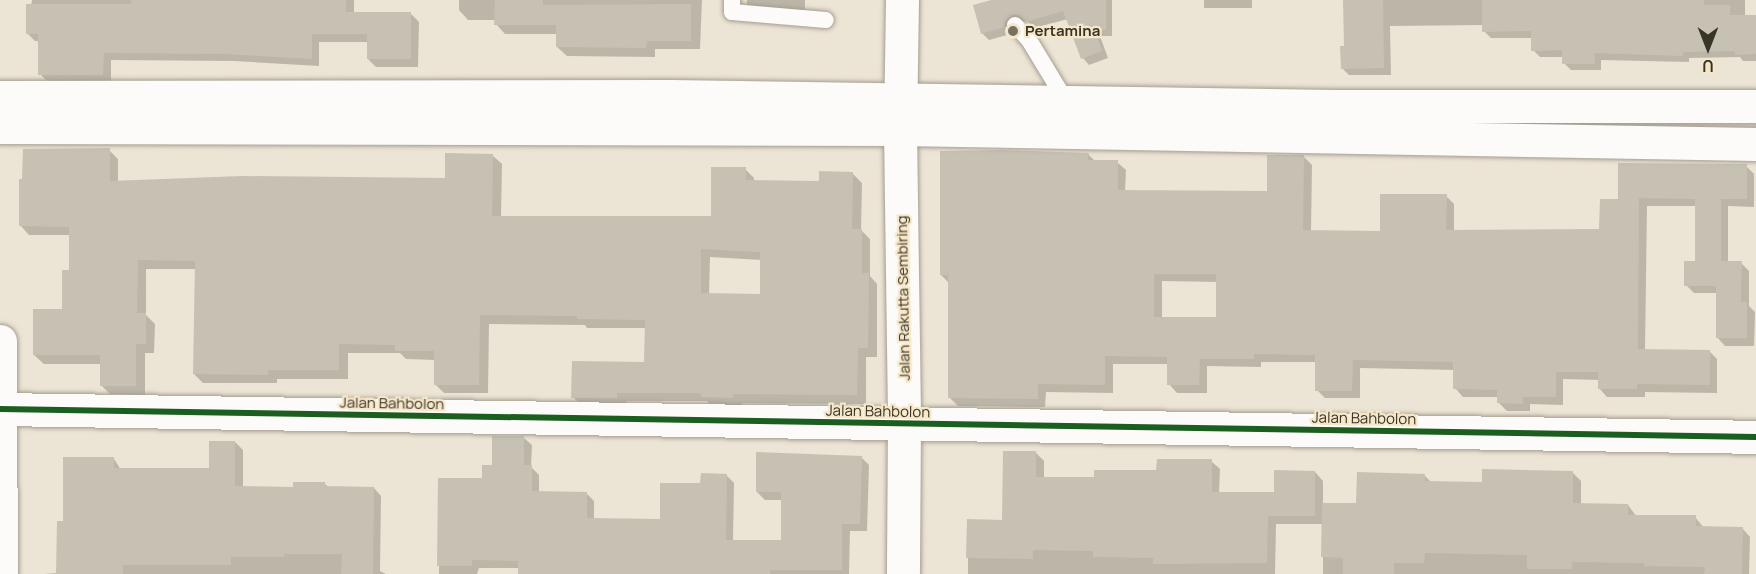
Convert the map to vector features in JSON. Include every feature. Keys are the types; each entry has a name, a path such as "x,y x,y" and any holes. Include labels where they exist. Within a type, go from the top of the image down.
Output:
{"main road":[{"name":"Jalan Rakutta Sembiring","path":"902,0 900,114 904,423 903,574"},
{"path":"0,97 900,114 1756,144"},
{"path":"0,127 900,114 1066,100 1334,106 1756,106"},
{"path":"0,341 1,574"},
{"name":"Jalan Bahbolon","path":"0,409 1756,437"}],"lane":[{"path":"732,0 732,12 826,20"},
{"path":"1015,25 1029,40 1066,100"}],"building":[{"path":"131,0 346,0 346,12 411,12 411,59 367,59 367,34 312,34 312,59 225,54 104,53 103,75 38,75 38,34 26,34 26,4 131,4"},
{"path":"495,0 543,0 543,5 691,4 691,41 647,41 646,48 556,47 556,25 494,25"},
{"path":"991,0 1106,0 1106,30 1094,30 1102,51 1081,59 1063,11 1026,22 1019,15 1012,15 1005,21 1005,27 981,34 973,5"},
{"path":"1343,0 1383,0 1384,68 1341,69 1340,46 1344,46"},
{"path":"1482,0 1704,0 1704,5 1730,5 1730,15 1756,15 1756,54 1735,55 1735,51 1683,52 1683,56 1594,53 1595,64 1562,64 1562,50 1531,51 1531,31 1482,32"},
{"path":"110,148 110,181 242,176 445,178 445,153 493,154 492,216 711,216 711,167 746,167 746,180 819,181 819,171 853,172 852,229 862,229 862,273 869,273 868,348 858,348 857,395 733,394 733,398 701,397 701,393 617,393 617,398 571,398 572,361 644,362 645,320 577,319 577,316 480,315 479,385 434,385 434,351 395,351 395,345 339,344 339,370 268,370 268,375 193,374 195,261 138,260 137,313 146,313 146,344 136,344 136,386 100,386 100,355 33,355 33,309 62,309 62,270 69,270 69,227 19,226 19,179 22,179 23,149","holes":["701,249 760,252 760,294 701,293"]},
{"path":"1002,150 1089,153 1088,160 1118,160 1118,190 1267,191 1267,155 1304,155 1303,230 1380,231 1380,194 1447,194 1446,230 1599,229 1600,199 1618,199 1618,163 1747,164 1747,199 1721,199 1721,261 1742,261 1741,302 1747,302 1747,338 1716,338 1716,286 1684,286 1684,261 1695,261 1695,199 1639,198 1638,349 1710,350 1710,385 1637,384 1637,389 1598,389 1598,372 1556,372 1556,397 1523,397 1523,404 1497,403 1497,390 1453,389 1453,362 1353,360 1352,391 1315,391 1315,355 1254,354 1254,359 1200,359 1199,385 1167,385 1167,357 1105,356 1105,385 1038,384 1038,399 948,398 948,275 940,275 940,151","holes":["1154,274 1216,274 1216,317 1154,317"]},
{"path":"492,436 524,436 524,465 532,465 532,491 587,492 587,518 660,519 660,483 700,483 701,473 727,474 726,540 781,540 781,492 756,492 756,452 862,456 860,524 842,524 842,570 770,570 770,574 518,574 518,561 472,560 472,566 437,566 438,478 482,478 482,465 492,465"},
{"path":"209,441 235,441 235,486 293,487 293,482 325,482 325,486 374,487 373,574 341,574 342,554 284,554 284,557 231,557 231,565 123,565 123,574 56,574 57,521 63,521 63,457 114,457 114,468 209,468"},
{"path":"1003,451 1036,451 1036,477 1094,477 1094,470 1156,470 1157,459 1212,459 1212,492 1274,492 1274,470 1315,471 1315,516 1268,516 1267,563 1153,564 1153,558 1093,557 1093,551 1033,550 1033,559 966,558 967,519 1002,520"},
{"path":"1482,469 1573,471 1573,503 1628,504 1628,515 1696,515 1696,526 1743,527 1742,574 1704,574 1705,567 1644,566 1644,563 1572,562 1572,569 1527,569 1527,555 1425,553 1424,563 1394,563 1394,574 1343,574 1343,558 1321,557 1322,503 1356,503 1357,472 1425,474 1425,481 1482,482"}],"cycle path":[{"path":"0,409 1756,437"}],"place":[{"name":"Pertamina","path":"1013,31"}]}
